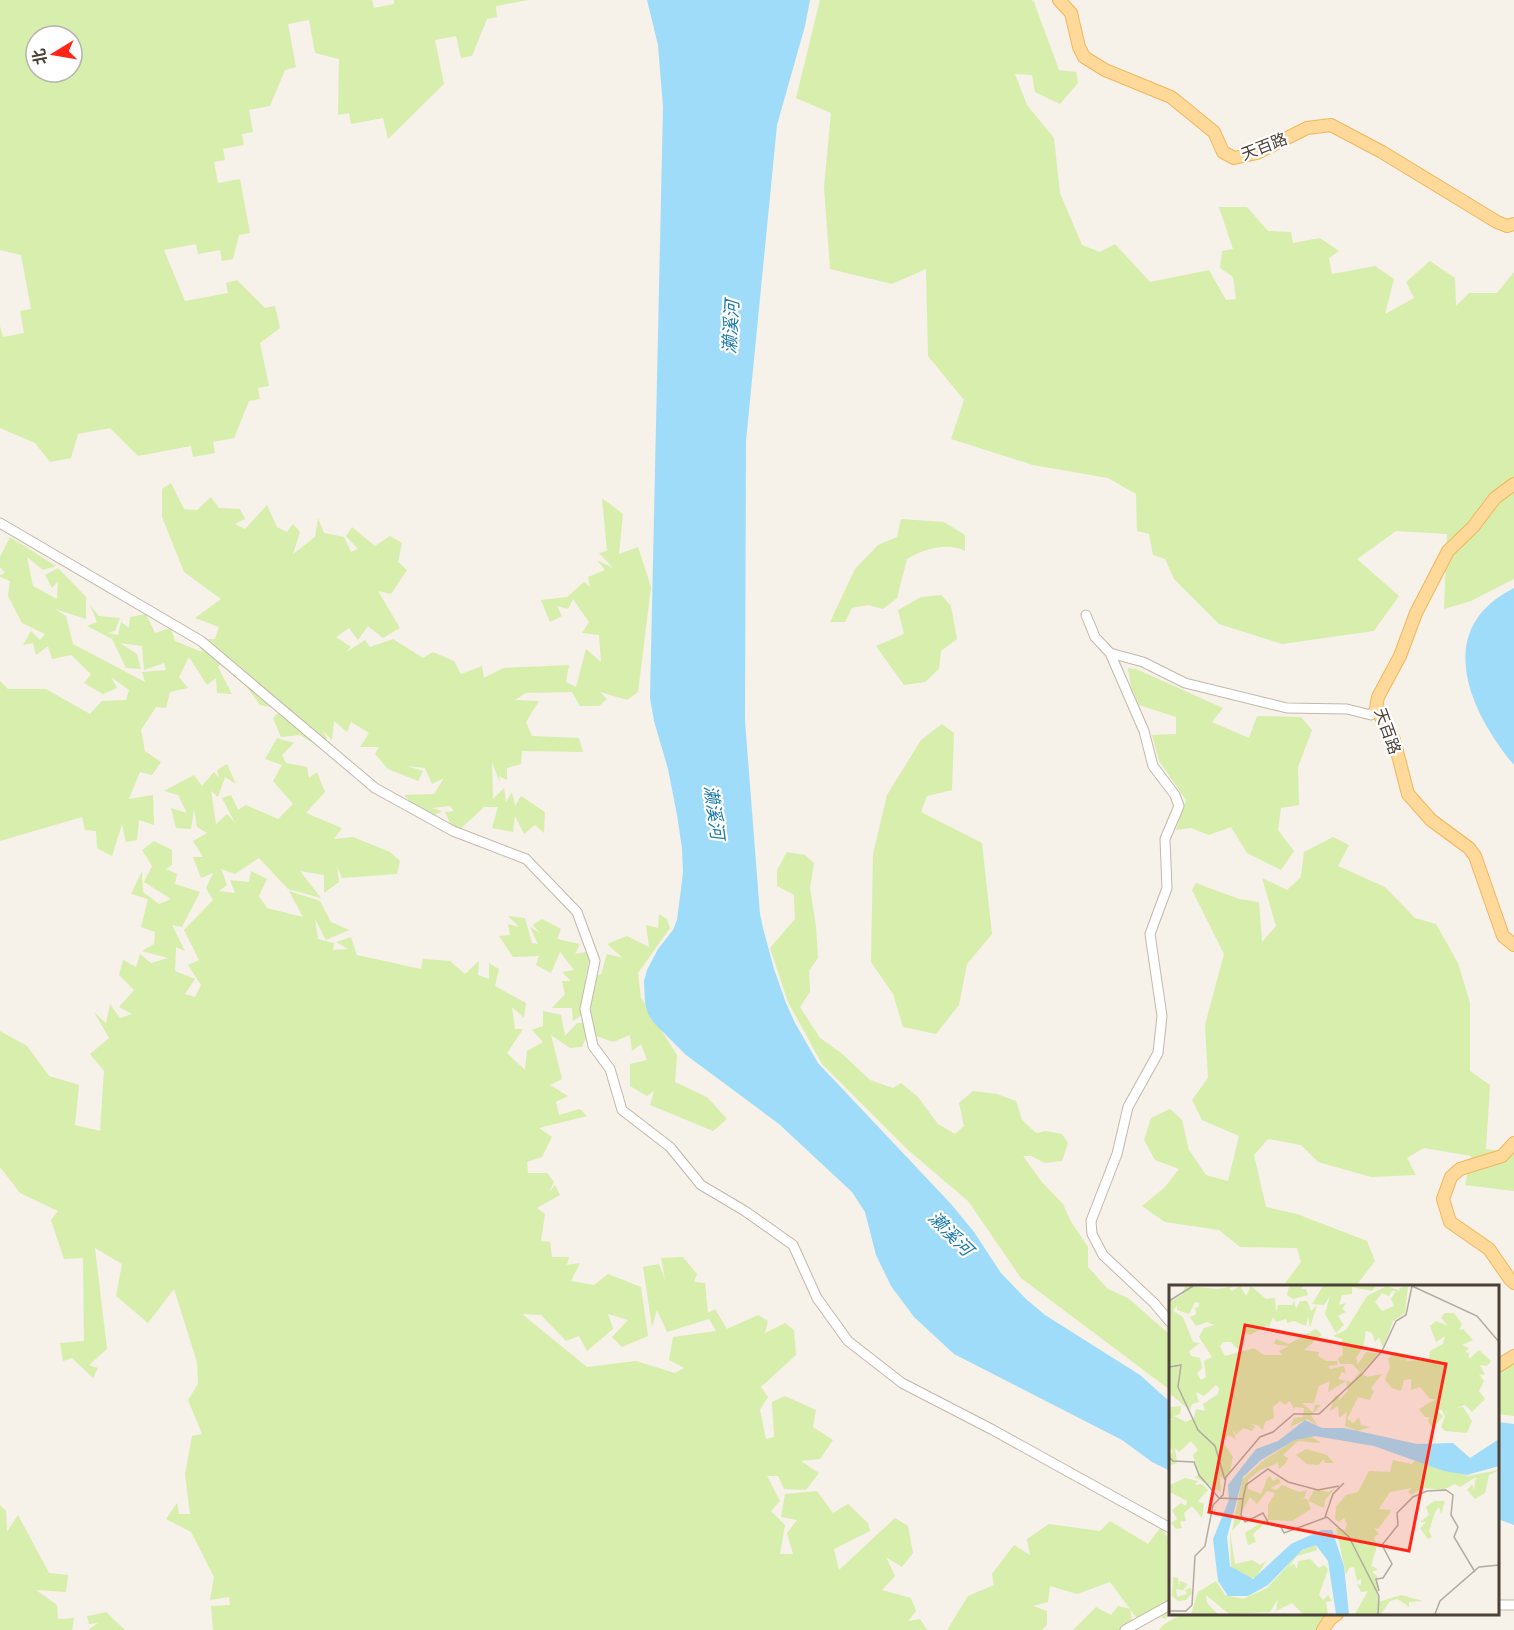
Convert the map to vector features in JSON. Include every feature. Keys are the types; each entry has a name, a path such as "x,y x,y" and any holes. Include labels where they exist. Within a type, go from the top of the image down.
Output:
{"main road":[{"name":"天百路","path":"1059,0 1071,13 1079,47 1084,57 1115,75 1170,97 1214,132 1223,152 1234,158 1257,153 1307,128 1331,125 1382,152 1497,222 1507,226 1514,225"},
{"name":"天百路","path":"1514,484 1496,498 1473,527 1448,551 1416,613 1400,656 1378,697 1376,708 1394,740 1408,794 1431,820 1469,848 1475,856 1503,936 1514,945"},
{"path":"1514,1143 1502,1156 1460,1169 1452,1177 1443,1199 1450,1222 1489,1249 1514,1282"},
{"path":"1499,1365 1514,1356"},
{"path":"1323,1630 1336,1615"}],"street":[{"path":"0,523 201,641 375,788 453,831 526,859 577,912 595,960 585,1009 593,1046 610,1069 622,1110 670,1147 701,1185 745,1211 793,1245 817,1298 848,1341 902,1383 993,1430 1169,1527"},
{"path":"1086,615 1095,637 1110,653 1144,731 1153,766 1175,795 1179,806 1165,839 1167,888 1150,934 1162,1016 1158,1053 1128,1107 1117,1154 1091,1221 1092,1234 1103,1255 1154,1303 1169,1321"},
{"path":"1110,653 1143,662 1185,683 1287,708 1347,709 1371,714 1376,708"},
{"path":"1125,1630 1169,1606"}],"green space":[{"path":"0,0 372,0 374,8 394,4 394,0 528,0 496,6 497,17 487,19 472,56 461,58 456,36 435,40 444,84 388,139 383,118 351,124 349,113 338,115 339,59 315,53 309,20 288,24 296,67 285,70 270,106 249,110 253,132 242,134 244,145 223,149 225,160 214,162 218,183 240,179 250,233 239,235 233,259 222,261 220,250 198,254 196,244 164,250 185,301 228,293 226,283 237,280 265,308 275,306 280,328 260,343 269,386 258,388 260,399 249,401 234,438 213,442 215,453 193,457 191,446 138,456 110,428 78,434 71,458 50,462 35,443 0,428 0,326 3,337 24,333 20,311 31,309 21,255 0,250"},
{"path":"820,0 1031,0 1034,2 1059,70 1076,72 1078,83 1060,104 1035,92 1032,75 1015,74 1027,105 1054,138 1060,193 1082,245 1100,252 1115,244 1150,282 1209,270 1226,300 1236,299 1233,277 1220,268 1222,251 1233,249 1219,207 1247,207 1268,231 1291,232 1293,243 1320,238 1339,251 1329,258 1332,274 1375,266 1394,279 1385,314 1414,298 1406,282 1430,261 1455,278 1456,306 1469,293 1497,293 1514,272 1514,579 1471,601 1444,609 1447,534 1396,531 1357,559 1399,596 1374,631 1282,644 1219,624 1174,579 1165,559 1153,555 1149,534 1137,531 1136,494 1108,478 1033,465 951,439 964,400 928,356 926,269 892,284 830,269 824,187 831,113 796,98"},
{"path":"171,483 184,509 197,510 211,497 219,508 240,509 245,519 235,524 245,529 267,505 277,527 287,532 293,524 300,532 293,554 315,537 318,518 324,533 344,537 351,552 358,549 346,536 352,527 375,546 390,536 402,543 398,562 407,570 391,594 378,591 400,628 383,638 368,626 358,640 349,628 336,637 351,647 345,653 365,640 370,647 393,639 423,658 433,652 454,661 461,674 482,666 484,678 503,668 569,665 566,682 576,687 586,649 601,662 599,635 582,633 589,622 573,599 568,609 557,606 562,616 550,622 541,600 567,597 584,582 590,587 588,577 605,570 597,560 613,568 599,553 607,551 602,498 623,514 619,554 638,547 651,587 638,692 627,700 600,692 607,699 599,706 580,706 572,692 526,693 515,700 539,701 526,722 532,736 579,738 583,752 522,751 521,764 507,768 507,780 499,776 500,783 492,762 493,799 504,788 506,802 512,792 515,806 521,796 545,812 544,833 535,825 524,834 515,816 513,832 492,828 498,807 484,807 455,834 445,812 454,811 450,806 432,808 442,811 427,820 404,795 434,794 444,778 432,784 425,768 407,766 423,771 418,781 388,769 375,754 379,747 360,747 369,733 351,722 347,732 334,721 332,740 322,730 327,738 322,749 300,735 281,737 273,718 282,709 260,705 226,658 218,667 232,694 217,693 216,678 207,685 189,657 179,677 188,688 170,692 166,708 156,707 141,730 145,751 161,762 152,775 140,772 129,799 153,795 154,825 139,820 137,840 126,842 122,824 112,856 97,848 96,831 85,830 82,817 0,841 0,681 8,689 46,689 90,714 102,701 126,700 129,690 111,677 117,688 103,694 84,683 91,674 71,655 52,659 48,646 36,655 33,643 23,645 31,631 40,640 45,634 22,623 8,596 10,581 0,577 5,573 0,567 0,557 10,537 56,566 43,570 27,557 33,586 57,599 58,581 52,588 45,575 58,568 86,597 86,619 55,609 66,616 73,644 145,682 142,672 166,670 164,663 144,670 142,646 120,643 137,654 141,669 126,668 112,639 87,626 97,622 90,605 99,616 120,618 115,631 107,633 118,635 121,622 129,628 130,617 146,614 155,633 171,628 175,641 202,652 197,639 215,639 219,627 195,618 221,599 184,572 162,517 162,489"},
{"path":"901,519 944,522 965,535 965,551 943,547 914,555 907,559 897,598 883,609 868,605 852,608 845,622 830,622 855,569 878,545 897,537"},
{"path":"941,595 951,606 957,639 941,651 939,669 925,682 904,685 876,646 904,634 898,610 921,597"},
{"path":"1128,668 1136,669 1223,708 1212,722 1249,738 1257,716 1301,717 1312,730 1298,767 1299,805 1281,808 1278,830 1294,851 1281,870 1247,853 1231,827 1209,835 1191,828 1176,830 1186,800 1159,761 1152,735 1176,734 1176,717 1139,705 1131,687"},
{"path":"942,724 954,733 952,790 927,796 921,812 982,843 992,934 967,964 959,1005 936,1034 903,1027 893,994 871,962 873,854 887,795 921,740"},
{"path":"277,738 294,743 282,755 286,763 307,767 309,778 317,772 325,792 306,813 342,828 334,839 353,837 390,852 400,861 397,874 342,878 337,866 339,882 324,893 324,875 300,871 321,898 288,889 259,858 235,874 221,869 227,885 219,891 235,893 230,880 249,882 251,871 267,879 259,896 267,908 303,917 289,891 320,901 331,922 349,930 326,940 315,919 318,939 334,943 333,950 348,949 336,942 351,937 357,955 421,969 423,959 450,961 465,974 479,961 478,975 489,979 489,963 499,969 495,986 526,1003 524,1018 512,1007 515,1029 523,1029 507,1053 525,1070 527,1051 543,1042 532,1030 543,1026 543,1011 561,1015 565,1036 577,1023 595,1022 585,1021 585,1013 573,1021 572,1008 552,1008 565,994 562,981 571,981 562,972 574,970 560,952 551,973 536,965 539,956 513,957 499,936 510,935 508,924 519,927 508,916 525,918 532,943 538,944 530,927 540,933 533,925 542,919 561,929 557,939 580,944 575,954 591,951 585,980 601,974 607,954 623,958 607,944 627,936 649,947 646,925 658,928 659,914 667,919 670,928 638,973 641,998 677,1055 675,1082 707,1097 727,1119 713,1131 650,1105 654,1091 647,1096 630,1086 630,1064 647,1060 641,1044 632,1051 630,1035 613,1042 588,1033 582,1047 570,1048 551,1035 562,1079 550,1085 568,1096 556,1102 559,1115 580,1109 587,1116 539,1128 552,1137 542,1157 527,1162 528,1173 547,1173 554,1182 549,1192 555,1185 560,1195 537,1208 545,1214 541,1241 550,1242 552,1257 569,1257 567,1265 580,1263 571,1281 594,1285 608,1274 641,1287 648,1336 622,1347 612,1337 628,1320 608,1314 613,1329 587,1351 579,1336 566,1341 541,1315 522,1314 587,1367 636,1361 675,1373 684,1368 669,1360 673,1337 716,1331 709,1319 667,1332 657,1310 652,1327 643,1267 659,1264 665,1280 661,1258 683,1257 697,1274 694,1282 705,1283 708,1313 715,1309 727,1329 758,1315 768,1321 765,1333 785,1323 794,1330 796,1355 761,1387 768,1397 760,1410 766,1439 774,1437 772,1402 785,1396 816,1410 813,1427 833,1440 820,1459 801,1461 819,1473 806,1490 784,1489 778,1476 767,1476 780,1501 771,1511 785,1525 780,1554 793,1554 787,1533 797,1520 781,1517 785,1494 817,1491 833,1513 848,1504 868,1523 870,1531 834,1549 839,1570 895,1518 908,1526 913,1553 902,1567 886,1557 895,1576 882,1590 911,1598 916,1611 908,1621 920,1619 927,1630 213,1630 211,1606 230,1605 229,1597 210,1600 214,1577 191,1532 166,1519 177,1503 179,1514 190,1514 185,1474 192,1436 202,1434 188,1400 198,1384 197,1362 174,1289 148,1323 116,1296 122,1264 95,1248 107,1349 89,1365 98,1368 93,1378 72,1358 63,1361 60,1343 84,1341 83,1258 64,1259 51,1220 58,1211 20,1193 0,1167 0,1031 27,1046 49,1076 79,1085 75,1125 100,1131 104,1071 90,1054 109,1038 94,1012 106,1023 110,1004 120,1018 132,1014 119,1007 134,990 119,975 123,960 136,967 140,954 151,963 168,958 142,951 154,944 155,932 141,927 148,899 131,894 142,871 143,892 159,904 171,899 144,882 152,866 142,850 154,841 172,850 172,865 166,869 177,874 175,884 200,892 182,927 172,925 185,951 176,947 175,971 195,979 185,994 195,997 201,985 188,965 199,960 184,930 213,900 206,888 213,873 201,878 193,857 203,857 193,841 207,833 197,827 194,809 191,829 176,828 171,808 187,813 178,795 164,791 194,775 202,786 214,772 219,778 217,770 227,764 236,784 225,777 218,797 211,791 216,824 227,814 235,823 222,798 231,795 238,810 246,805 278,819 293,804 273,781 282,765 265,759"},
{"path":"1333,837 1349,845 1338,866 1385,887 1415,918 1436,924 1458,963 1470,1003 1470,1071 1490,1085 1486,1149 1514,1153 1514,1191 1465,1185 1471,1156 1424,1148 1407,1158 1416,1175 1371,1177 1318,1162 1301,1145 1268,1139 1254,1155 1266,1207 1297,1214 1367,1241 1375,1261 1357,1285 1284,1285 1301,1262 1297,1248 1240,1247 1219,1230 1165,1222 1142,1206 1165,1187 1179,1169 1155,1160 1144,1140 1151,1118 1170,1109 1182,1120 1189,1150 1206,1175 1228,1181 1239,1136 1202,1120 1192,1100 1208,1078 1205,1025 1224,954 1192,890 1196,883 1239,899 1259,902 1262,942 1276,926 1262,878 1287,890 1301,877 1304,852"},
{"path":"787,852 805,855 814,863 810,888 818,958 809,971 810,992 800,1007 820,1038 840,1052 870,1080 893,1088 901,1083 918,1097 938,1124 955,1134 964,1126 959,1103 973,1091 997,1094 1016,1101 1022,1120 1036,1133 1046,1131 1062,1134 1068,1143 1062,1161 1045,1163 1031,1156 1023,1156 1041,1181 1063,1204 1070,1220 1088,1247 1088,1267 1108,1289 1128,1298 1169,1334 1169,1389 1021,1278 968,1201 908,1150 822,1064 788,1002 770,948 795,919 794,895 777,886 777,870"},
{"path":"1514,1362 1514,1416 1499,1414 1499,1373"},
{"path":"0,1505 6,1511 7,1532 18,1515 49,1573 68,1575 66,1592 36,1590 57,1605 58,1619 74,1618 72,1630 0,1630"},
{"path":"1110,1521 1148,1544 1161,1527 1169,1539 1170,1615 1165,1619 1150,1611 1141,1624 1110,1582 1077,1594 1050,1586 1048,1602 1033,1606 1047,1611 1047,1625 1042,1630 947,1630 968,1596 994,1585 992,1574 1014,1545 1030,1555 1027,1539 1049,1524 1100,1531"},
{"path":"1118,1606 1130,1609 1133,1625 1127,1630 1073,1630 1096,1607 1111,1615"},
{"path":"106,1612 125,1630 88,1630 98,1623 89,1624 87,1616"},
{"path":"1180,1615 1327,1615 1329,1618 1319,1630 1159,1630"}],"water":[{"name":"濑溪河","path":"647,0 810,0 805,26 777,125 746,441 745,721 760,914 774,969 786,1003 818,1063 951,1204 974,1232 1001,1273 1026,1299 1045,1315 1140,1375 1169,1401 1169,1470 1152,1462 1122,1440 954,1354 914,1317 891,1286 876,1255 865,1212 852,1192 779,1124 686,1055 648,1014 644,981 658,949 673,930 677,920 683,873 677,815 650,698 663,107 658,45"},
{"path":"1514,588 1514,765 1483,720 1473,696 1466,672 1466,648 1473,625 1489,605"},
{"path":"1499,1422 1514,1424 1514,1525 1499,1519"}]}
